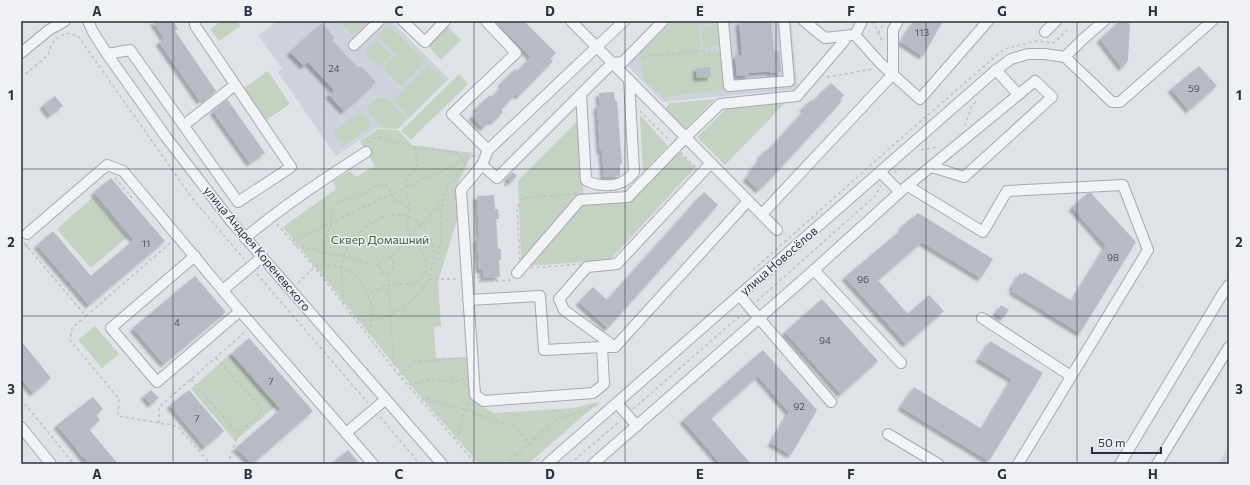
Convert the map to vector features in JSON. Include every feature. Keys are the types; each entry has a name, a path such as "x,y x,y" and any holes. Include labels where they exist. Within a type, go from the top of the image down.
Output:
{"street":[{"path":"21,53 49,30 64,21"},
{"name":"улица Андрея Кореневского","path":"88,21 107,54 166,137 245,238 442,464"},
{"path":"107,54 130,50 238,202 290,166 196,28 194,21"},
{"path":"354,45 380,21"},
{"path":"404,21 425,42 445,21"},
{"path":"486,21 516,53 452,114 483,161 497,178 613,63 623,62 663,21"},
{"path":"571,21 777,230"},
{"path":"602,347 604,384 593,393 484,401 475,395 461,190 483,161 624,21"},
{"path":"723,21 729,86 789,81 784,21"},
{"path":"804,21 825,38 855,35"},
{"path":"855,35 862,21"},
{"path":"762,214 893,74 893,30 898,21"},
{"path":"855,35 880,63 920,99 988,21"},
{"path":"1046,32 1056,21"},
{"path":"1104,21 1065,57 1112,102 1120,102 1212,21"},
{"path":"519,273 580,200 628,197 720,104 797,96 844,41"},
{"name":"улица Новосёлов","path":"544,460 617,403 996,70 1012,58 1028,54 1045,54 1065,57"},
{"path":"996,70 1018,94"},
{"path":"581,94 586,180 591,184 598,185 620,183 627,180 634,172 629,80"},
{"path":"592,464 814,270 904,189 1018,94 1035,81 1052,97 964,177 932,167"},
{"path":"184,125 235,85"},
{"path":"245,238 298,197 366,152"},
{"path":"615,347 564,310 559,299 587,267 617,264 711,163"},
{"path":"24,237 107,165 124,171 240,311 373,464"},
{"path":"880,172 888,180 983,232 1007,191 1123,185 1148,250 1018,464"},
{"path":"468,300 540,296 544,350 615,347 748,200"},
{"path":"195,256 111,328 157,382 240,311"},
{"path":"223,290 251,268 262,257"},
{"path":"814,270 901,363"},
{"path":"1120,464 1229,285"},
{"path":"740,296 831,402"},
{"path":"982,318 1072,376"},
{"path":"1157,464 1229,347"},
{"path":"346,433 385,400"},
{"path":"617,403 637,426"},
{"path":"21,427 51,464"},
{"path":"888,434 938,464"}],"path":[{"path":"873,21 884,47"},
{"path":"878,33 885,21"},
{"path":"21,78 48,56 51,45 55,40 66,33 78,36 192,198 420,464"},
{"path":"641,58 725,48"},
{"path":"828,77 875,69 880,63"},
{"path":"960,130 965,126 972,106 977,101"},
{"path":"366,152 363,148 379,137 414,147 457,153 466,163"},
{"path":"429,280 480,277 480,282 519,273 527,268 612,262 697,169 672,144 627,192 530,197 521,200 517,208 520,263 519,273"},
{"path":"368,296 389,285 414,284 421,279 426,272 424,255 419,246 409,237 407,224 410,204 407,197 406,181 408,175 415,169 417,161 414,147"},
{"path":"917,153 922,149 940,147"},
{"path":"292,242 463,160 481,153 483,161 466,163 448,186 441,213 441,241 436,264 433,264"},
{"path":"570,464 875,196 881,186 903,166"},
{"path":"502,172 506,189"},
{"path":"330,265 324,259 322,252 323,242 331,223 332,208 341,201 358,197 376,186 386,184 394,200 406,206 409,211"},
{"path":"388,274 381,272 380,261 383,258 391,257 440,204 445,195"},
{"path":"344,305 342,268 344,257 354,237 381,217 391,214 409,217 421,224 430,240 434,254 429,280 417,297 382,318 362,320 353,317"},
{"path":"271,217 315,268 408,386 476,464"},
{"path":"24,237 86,316"},
{"path":"171,243 72,328 70,340 119,399 118,416 177,426 211,464"},
{"path":"295,245 380,266"},
{"path":"388,274 393,269 393,260 391,257"},
{"path":"315,268 320,265 330,265 351,272 360,279 366,290 372,310 371,327 368,336"},
{"path":"388,274 394,369"},
{"path":"216,358 261,408 258,416 238,434 228,464"},
{"path":"399,375 415,362 463,358 467,361"},
{"path":"408,386 418,381 426,380 457,381 464,379 468,375"},
{"path":"191,379 238,434"},
{"path":"454,439 458,434 470,397"},
{"path":"21,398 74,464"},
{"path":"420,400 428,398 514,426 544,460"},
{"path":"506,464 554,421 602,403"}],"shaded area":[{"path":"277,21 391,21 449,79 398,129 377,128 336,156 278,72 282,68 258,35"},
{"path":"658,21 791,21 798,89 663,102 620,58"},
{"path":"1229,446 1229,464 1218,464"}],"green space":[{"path":"222,21 236,21 240,26 219,41 210,29"},
{"path":"339,21 368,21 353,35"},
{"path":"674,21 717,21 717,23 699,25 701,52 720,51 724,90 664,97 643,79 640,54"},
{"path":"389,25 425,61 401,86 383,68 396,55 377,36"},
{"path":"446,25 461,40 441,60 426,44"},
{"path":"719,25 721,46 703,48 701,27"},
{"path":"377,40 392,56 380,67 365,52"},
{"path":"429,64 445,80 409,116 393,100"},
{"path":"268,71 290,104 266,120 244,88"},
{"path":"459,74 468,84 411,140 401,131"},
{"path":"378,97 388,99 406,118 397,128 381,127 366,108"},
{"path":"715,99 685,129 665,108 670,103"},
{"path":"785,103 725,165 697,137 727,108"},
{"path":"362,111 372,126 343,146 333,131"},
{"path":"640,115 668,146 643,172"},
{"path":"579,119 584,202 630,199 677,151 695,168 610,260 528,266 521,260 518,181"},
{"name":"Сквер Домашний","path":"378,129 398,130 412,145 472,153 457,186 459,214 438,281 441,326 434,327 436,358 467,357 471,400 494,413 574,408 599,402 528,464 479,464 418,394 283,227 336,189 333,181 350,171 356,177 375,166 360,141"},
{"path":"93,197 127,237 91,268 57,229"},
{"path":"95,326 119,354 102,368 78,340"},
{"path":"230,354 276,406 235,441 191,389"}],"building":[{"path":"153,21 173,21 178,29 175,31 216,91 205,100 204,98 200,101 159,42 164,38"},
{"path":"495,21 524,21 556,53 550,59 553,61 519,96 516,94 501,110 503,112 493,122 491,120 483,128 472,117 478,110 476,108 490,95 492,97 503,85 501,83 515,69 517,71 531,57"},
{"path":"914,21 943,21 923,56 901,42"},
{"path":"1120,21 1127,21 1130,25 1128,61 1122,68 1100,39"},
{"path":"739,22 771,22 774,51 779,51 781,72 770,73 770,71 737,76 735,55 742,55"},
{"path":"322,23 335,38 332,40 358,68 361,66 376,82 344,111 329,95 334,90 308,62 304,66 290,52"},
{"path":"1199,66 1217,86 1189,110 1171,89"},
{"path":"710,67 711,77 697,78 696,68"},
{"path":"831,83 844,95 840,100 842,101 759,190 746,178 762,157 760,156 767,149 768,150 805,110 803,108 811,100 813,101"},
{"path":"614,92 615,101 617,101 622,164 620,164 620,176 604,177 602,151 600,151 597,106 600,105 599,93"},
{"path":"55,96 63,106 50,115 43,105"},
{"path":"227,99 265,153 250,163 213,111"},
{"path":"513,172 517,176 511,182 507,178"},
{"path":"111,178 165,241 89,305 37,245 53,231 91,276 134,240 94,192"},
{"path":"704,192 718,205 608,328 579,302 593,287 607,300"},
{"path":"1088,193 1091,193 1136,242 1080,333 1012,291 1014,288 1012,287 1020,273 1022,275 1024,272 1072,301 1106,246 1072,207"},
{"path":"494,195 495,209 498,209 499,219 496,219 498,249 501,249 501,260 499,260 500,277 484,278 483,270 479,270 477,196"},
{"path":"918,213 993,259 981,278 922,242 878,280 908,314 929,295 944,311 906,344 845,277 901,230 903,225"},
{"path":"195,276 226,312 164,364 133,328"},
{"path":"822,299 878,361 841,394 785,332"},
{"path":"1001,305 1009,310 1003,318 996,313"},
{"path":"249,338 313,411 252,464 236,448 281,409 232,353"},
{"path":"21,341 51,378 33,393 21,378"},
{"path":"990,341 1043,373 989,461 901,407 914,387 982,429 1012,379 979,359"},
{"path":"763,350 817,410 791,455 771,443 789,412 758,376 711,418 751,464 721,464 683,420"},
{"path":"151,390 159,398 151,404 144,396"},
{"path":"189,390 224,431 205,447 170,405"},
{"path":"93,397 103,409 96,415 100,420 89,429 118,464 89,464 57,425"},
{"path":"348,450 360,464 331,464"}]}
